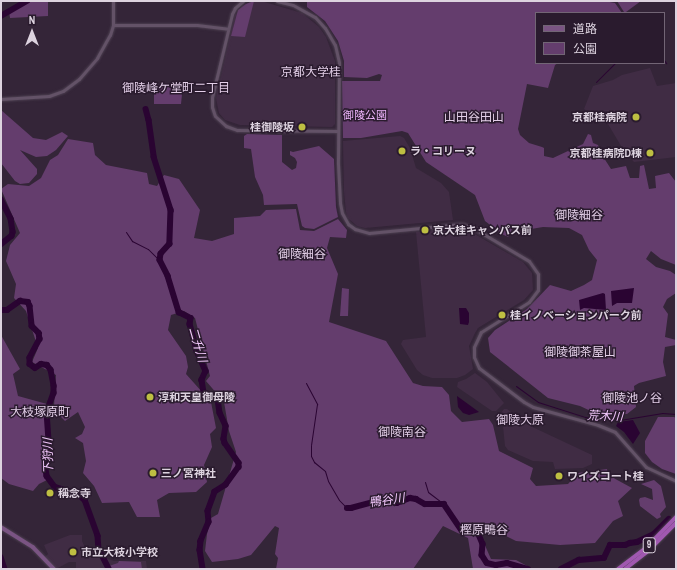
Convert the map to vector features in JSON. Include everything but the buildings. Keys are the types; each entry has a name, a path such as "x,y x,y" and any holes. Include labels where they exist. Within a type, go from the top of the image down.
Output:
{"highway":[{"name":"9","path":"618,569 647,547 676,517"},
{"name":"9","path":"625,569 649,550 676,523"}],"main road":[{"path":"1,527 33,547 54,569"}],"street":[{"path":"1,99 41,98 56,94 69,88 97,58 105,46 113,24 113,1"},
{"path":"243,1 235,8 228,30 211,102 215,116 222,124 237,130 338,131"},
{"path":"277,1 293,5 315,17 325,28 335,46 339,63 338,164 342,213 350,226 361,232 369,233 462,224 475,228 529,260 534,266 538,281 538,290 535,297 522,307 486,328 476,340 474,356 479,368 524,402 540,410 598,425 615,432 646,467 676,481"},
{"path":"113,24 197,25 228,30"}],"shaded area":[{"path":"252,1 261,1 302,13 319,27 326,37 335,61 335,124 332,127 240,125 225,120 219,113 216,98 235,15 242,6"},
{"name":"京都桂病院","path":"650,68 657,86 676,83 676,157 634,162 624,151 608,124 584,109 593,86 613,80 622,75"},
{"path":"400,136 404,138 410,148 416,168 441,183 449,192 453,220 365,228 357,226 348,218 346,212 343,141"},
{"path":"456,228 471,232 523,262 532,273 533,290 524,300 478,328 469,346 473,369 465,375 457,378 432,378 423,375 417,370 401,344 403,340 426,337 416,232"},
{"path":"634,288 632,303 617,303 612,306 611,291"},
{"path":"603,293 605,294 606,310 584,308 580,310 579,300"},
{"path":"459,308 466,308 469,313 468,325 460,324"},
{"path":"475,373 487,382 504,403 496,411 492,411 457,387 458,382"},
{"path":"457,396 479,412 469,415 463,413 458,407"},
{"path":"504,409 507,409 526,424 592,455 592,464 583,468 555,469 553,462 533,461 508,450 505,446 503,426 497,418"},
{"path":"633,420 640,433 633,444 624,432 616,426 618,422"},
{"name":"市立大枝小学校","path":"70,535 82,535 82,541 86,550 97,548 103,563 106,561 105,558 114,561 146,561 147,569 111,569 108,566 105,569 76,569 76,562 69,562 56,569 45,557 48,554 44,545"}],"green space":[{"path":"24,1 48,1 48,16 10,18 9,11"},
{"path":"254,1 245,37 231,36 238,10 246,4"},
{"name":"御陵公園","path":"307,1 604,1 615,3 621,12 535,12 535,64 556,64 548,88 527,84 518,129 520,135 529,143 544,148 544,156 553,158 583,144 588,134 591,135 593,143 598,145 602,155 611,169 626,166 630,178 639,178 640,166 644,165 649,189 656,188 655,176 669,173 676,182 676,265 661,259 651,251 646,259 656,267 670,271 676,275 676,293 667,299 663,307 668,314 665,337 676,340 676,345 665,347 663,362 666,376 639,383 634,386 636,407 627,414 595,413 580,406 548,398 490,352 488,338 495,330 527,309 550,285 571,291 592,280 597,260 589,250 582,235 569,228 543,227 525,230 514,225 508,237 502,234 485,221 475,195 426,162 408,133 402,131 361,138 343,138 342,81 380,81 382,75 379,74 367,78 344,77 344,61 338,41 325,21 307,7"},
{"path":"617,1 641,1 624,12"},
{"path":"183,85 181,104 154,104 154,86"},
{"path":"1,110 33,138 46,140 62,132 68,136 56,150 47,156 36,157 20,150 37,169 37,174 29,183 20,184 15,181 1,163"},
{"path":"247,134 282,135 282,162 292,170 296,168 297,162 295,158 290,155 290,151 293,152 319,146 334,159 336,207 338,217 314,229 305,228 302,226 297,204 264,205 263,195 255,177 251,149 244,148 244,136"},
{"path":"68,139 93,143 95,155 106,165 147,173 149,184 157,186 164,175 179,179 200,210 194,238 212,241 234,234 234,218 260,216 266,210 296,209 300,230 314,231 338,219 347,230 346,238 330,237 327,248 338,274 329,322 386,341 413,383 423,386 442,387 449,395 451,411 462,422 489,419 493,425 499,451 533,468 530,479 536,486 568,484 578,473 607,469 608,475 632,488 618,501 623,516 613,521 595,543 560,545 516,541 498,532 476,525 491,559 516,560 529,567 529,569 473,569 468,538 443,526 413,569 276,569 278,558 275,554 279,528 275,526 251,555 238,559 212,562 205,551 207,534 211,518 218,514 236,452 229,431 224,402 206,381 210,376 195,318 184,311 171,315 168,330 186,356 188,367 186,374 211,402 216,428 210,434 212,447 204,465 207,482 196,492 169,493 157,500 160,517 137,517 129,502 102,503 94,486 83,473 86,461 83,443 75,438 82,434 85,427 78,412 65,421 57,413 54,406 56,375 32,362 38,348 26,311 14,298 16,284 6,261 10,245 20,233 1,189 8,184 29,186 41,178 50,160 58,155"},
{"path":"342,288 349,289 348,316 340,316"},
{"path":"1,335 20,369 13,374 18,396 47,404 47,480 39,484 33,491 9,484 1,478"},
{"path":"658,417 676,418 676,474 662,469 652,462 645,453 645,441"},
{"path":"654,480 661,486 666,507 660,514 661,517 657,519 640,506 639,500 640,498 645,497 653,500 652,489 641,484"},
{"path":"119,561 141,562 142,569 111,569 109,566 118,563"}],"waterway":[{"path":"1,16 27,1"},
{"path":"596,82 614,64"},
{"name":"二升川","path":"146,109 154,157 171,210 170,244 161,254 160,260 168,276 179,312 191,318 190,324 197,351 206,371 202,380 204,392 218,399 220,413 226,426 224,439 225,443 239,463 239,467 226,485 215,492 208,511 209,522 201,541 200,550 203,569"},
{"name":"下狩川","path":"1,199 11,219 13,232 12,236 1,245"},
{"path":"126,232 132,241 148,249 160,261"},
{"name":"下狩川","path":"1,310 7,310 20,301 28,302 30,306 32,326 39,333 40,339 30,358 30,364 35,368 41,364 47,365 51,370 54,386 54,393 47,412 49,440 46,469 47,476 55,487 78,494 85,500 98,536 99,549 109,569"},
{"name":"鴨谷川","path":"306,383 317,404 311,445 311,456 314,462 325,471 328,481 339,500 347,508"},
{"name":"荒木川","path":"516,386 538,402 585,417 620,420 662,413 676,414"},
{"path":"425,482 428,492 444,504"},
{"name":"鴨谷川","path":"347,508 380,500 397,503 410,498 416,499 425,504 444,504 461,529 477,530 483,544 482,555 487,563 496,565 507,563 528,569"},
{"name":"鴨谷川","path":"561,569 579,560 604,558 610,545 625,545 637,542 654,534 669,519"},
{"path":"1,557 5,569"}],"place":[{"name":"京都桂病院","path":"636,117"},
{"name":"桂御陵坂","path":"302,127"},
{"name":"ラ・コリーヌ","path":"402,151"},
{"name":"京都桂病院D棟","path":"650,153"},
{"name":"京大桂キャンパス前","path":"425,230"},
{"name":"桂イノベーションパーク前","path":"502,315"},
{"name":"淳和天皇御母陵","path":"150,397"},
{"name":"三ノ宮神社","path":"153,473"},
{"name":"ワイズコート桂","path":"559,476"},
{"name":"稱念寺","path":"50,493"},
{"name":"市立大枝小学校","path":"73,552"}],"district":[{"name":"京都大学桂","path":"311,73"},
{"name":"御陵峰ケ堂町二丁目","path":"176,89"},
{"name":"山田谷田山","path":"474,118"},
{"name":"御陵細谷","path":"579,216"},
{"name":"御陵細谷","path":"302,255"},
{"name":"御陵御茶屋山","path":"580,353"},
{"name":"御陵池ノ谷","path":"632,399"},
{"name":"大枝塚原町","path":"40,413"},
{"name":"御陵大原","path":"520,421"},
{"name":"御陵南谷","path":"402,433"},
{"name":"樫原鴫谷","path":"484,531"}]}
